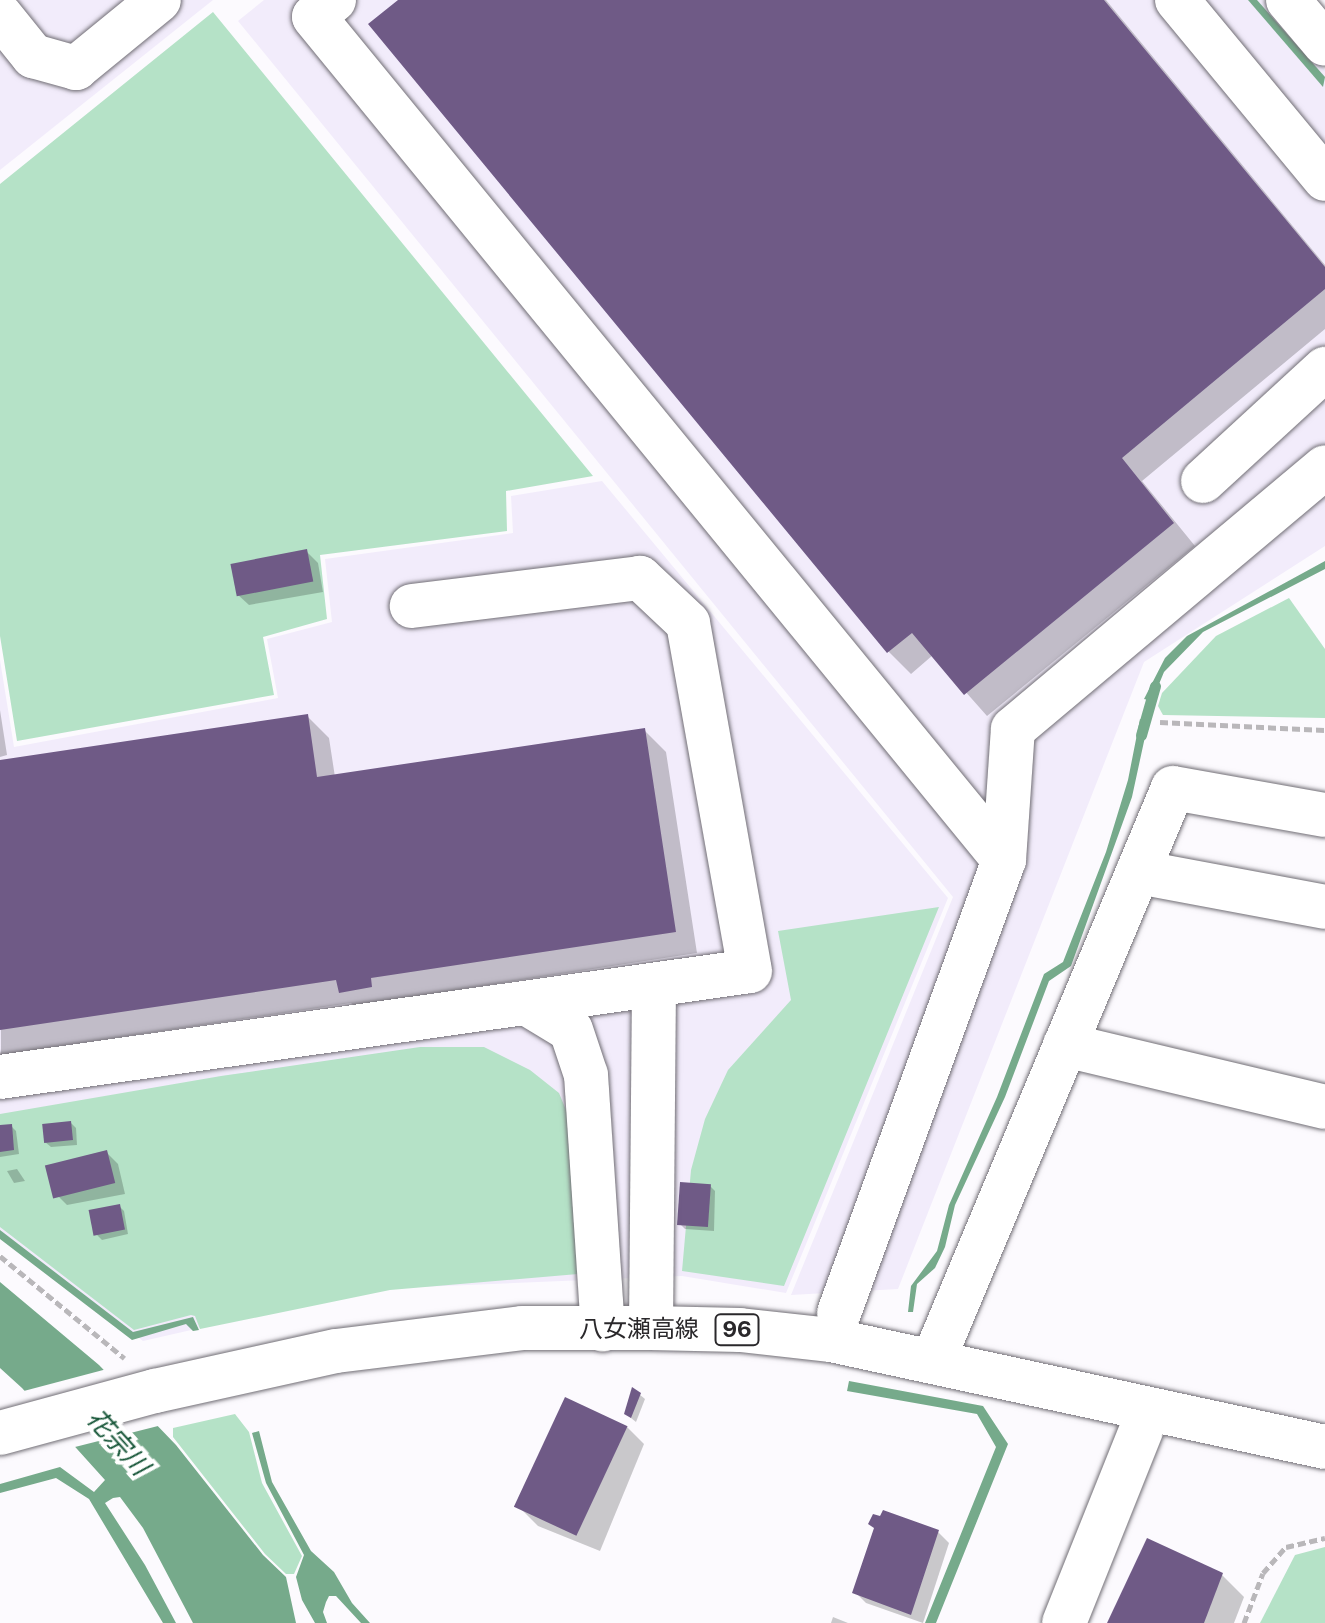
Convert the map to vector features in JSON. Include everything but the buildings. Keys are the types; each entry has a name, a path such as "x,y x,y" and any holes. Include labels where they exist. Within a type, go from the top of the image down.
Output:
{"main road":[{"path":"0,15 33,56 76,68 159,0"},
{"path":"334,0 314,17 1004,860"},
{"path":"1177,0 1325,179"},
{"path":"1288,0 1325,44"},
{"path":"1203,481 1325,369"},
{"path":"839,1313 1004,860 1013,729 1325,467"},
{"path":"0,1077 750,971 688,623 640,578 412,606"},
{"path":"933,1361 1173,788 1325,815"},
{"path":"1138,872 1325,907"},
{"path":"651,1328 654,985"},
{"path":"526,1003 571,1030 586,1075 603,1329"},
{"path":"1065,1045 1325,1107"},
{"name":"八女瀬高線","path":"14,1430 149,1393 336,1351 522,1328 651,1328 740,1330 831,1340 1325,1447"},
{"path":"1064,1623 1141,1430"}],"path":[{"path":"1160,722 1325,730"},
{"path":"0,1256 115,1348 149,1393"},
{"path":"1244,1623 1263,1573 1286,1547 1325,1538"}],"shaded area":[{"path":"0,0 213,0 0,170"},
{"path":"264,0 1263,0 1325,70 1325,546 1144,662 898,1289 791,1295 953,897 238,21"},
{"path":"213,12 593,476 506,491 507,531 320,555 327,619 263,637 274,695 17,741 0,636 0,184"},
{"path":"602,481 948,898 786,1293 682,1276 372,1289 143,1341 0,1230 0,660 14,747 278,698 267,639 332,622 325,559 513,533 511,496"},
{"path":"1289,598 1325,649 1325,718 1163,715 1158,706 1162,693 1216,636"},
{"path":"939,907 784,1286 682,1271 691,1170 705,1119 728,1070 791,1000 778,931"},
{"path":"420,1047 484,1047 530,1070 559,1093 585,1156 578,1274 390,1290 200,1329 195,1316 191,1315 134,1330 0,1227 0,1114 221,1076"},
{"path":"235,1414 249,1432 262,1483 302,1556 294,1574 286,1574 265,1554 173,1437 173,1428"},
{"path":"1325,1547 1325,1623 1260,1623 1295,1555"}],"water":[{"path":"1248,0 1257,0 1325,77 1323,87"},
{"path":"1325,561 1325,569 1203,632 1164,672 1152,701 1144,699 1165,658 1187,636"},
{"path":"1140,719 1148,723 1132,797 1071,966 1049,981 1005,1097 955,1205 945,1247 935,1268 917,1284 913,1312 908,1312 911,1286 937,1251 949,1205 997,1097 1044,974 1063,962 1106,852 1128,780"},
{"path":"0,1230 133,1332 193,1317 199,1330 193,1331 186,1324 132,1340 0,1239"},
{"name":"花宗川","path":"0,1282 99,1365 176,1445 263,1555 286,1577 296,1623 193,1623 143,1528 120,1497 113,1498 105,1503 145,1565 176,1623 163,1623 89,1499 56,1478 0,1493 0,1484 60,1467 94,1492 105,1480 0,1368"},
{"path":"849,1381 983,1406 1008,1444 936,1623 925,1623 996,1447 977,1414 847,1391"},
{"path":"259,1431 272,1482 311,1551 334,1572 352,1603 370,1623 361,1623 336,1596 329,1596 323,1612 327,1623 315,1623 302,1600 296,1577 304,1555 266,1483 252,1433"}],"pier":[{"path":"107,1369 162,1425 71,1448 20,1392"}],"waterway":[{"path":"1141,735 1155,686"}]}
